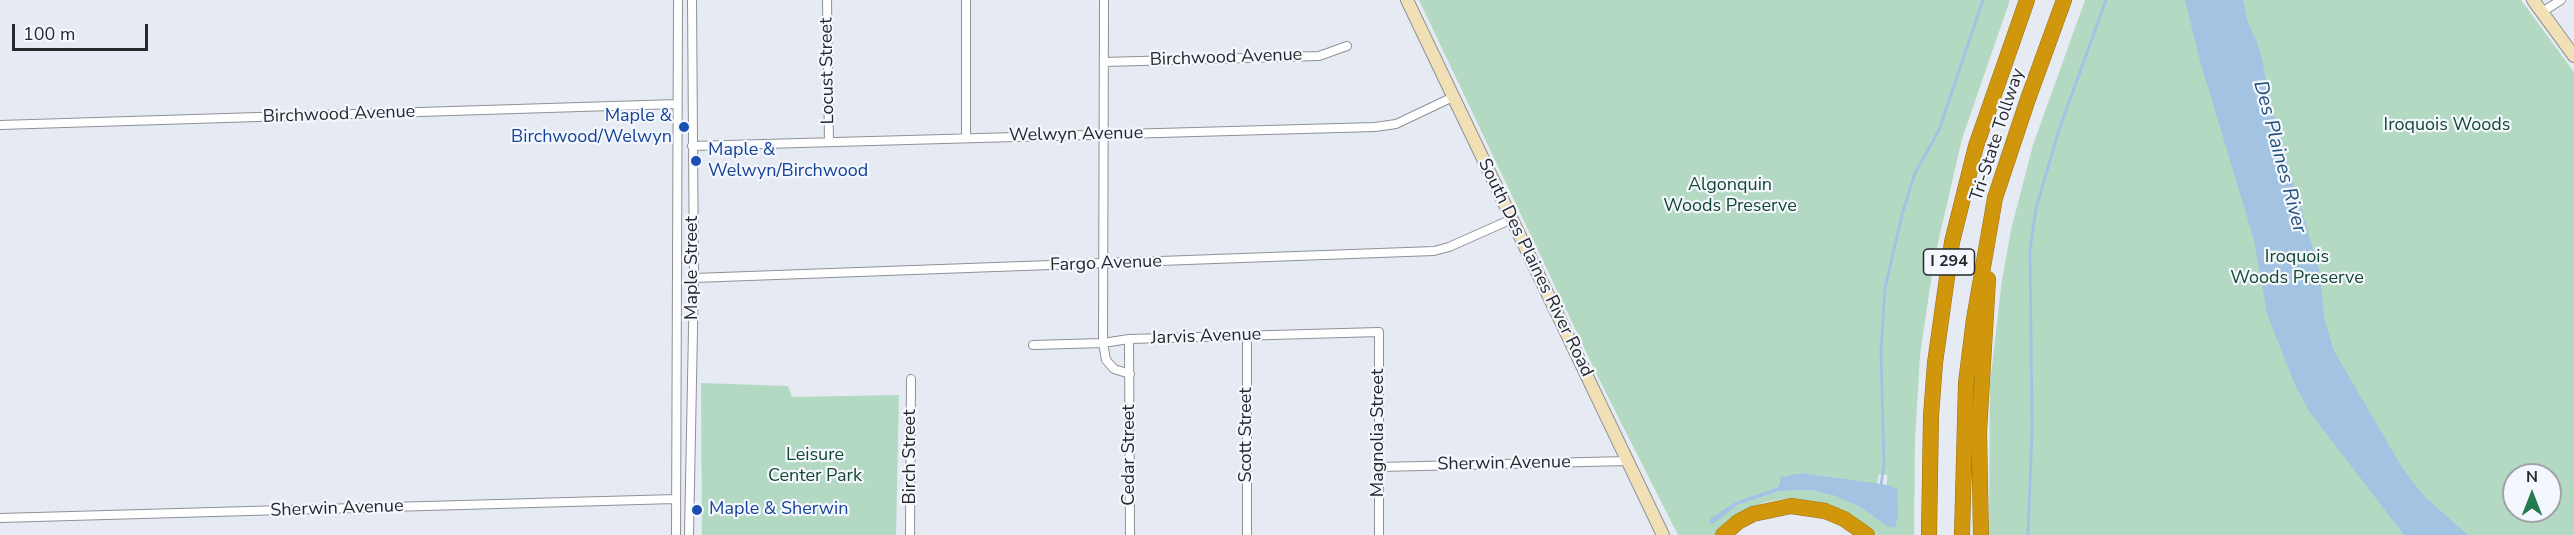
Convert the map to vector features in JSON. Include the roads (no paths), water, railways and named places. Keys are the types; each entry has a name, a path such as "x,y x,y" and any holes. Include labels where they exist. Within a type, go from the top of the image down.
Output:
{"highway":[{"name":"Tri-State Tollway","path":"1929,535 1931,416 1935,363 1952,242 1980,135 2027,0"},
{"name":"Tri-State Tollway","path":"1962,535 1966,383 1974,319 1995,198 2064,0"},
{"path":"1981,535 1979,432 1988,311 1989,237"},
{"path":"1723,535 1738,522 1753,514 1791,506 1825,511 1844,519 1867,535"}],"main road":[{"name":"South Des Plaines River Road","path":"1407,0 1663,535"},
{"path":"2533,0 2574,56"}],"street":[{"name":"Maple Street","path":"689,535 694,278 692,0"},
{"name":"Locust Street","path":"827,0 829,142"},
{"path":"966,0 966,137"},
{"path":"1104,0 1103,343 1106,360 1114,369 1130,374"},
{"path":"2542,12 2561,0"},
{"name":"Maple Street","path":"676,535 678,2"},
{"name":"Birchwood Avenue","path":"1104,62 1318,56 1347,46"},
{"name":"Welwyn Avenue","path":"692,146 1375,127 1396,124 1453,97"},
{"name":"Birchwood Avenue","path":"0,125 677,104"},
{"name":"Fargo Avenue","path":"694,278 1434,251 1449,247 1512,219"},
{"name":"Jarvis Avenue","path":"1033,345 1103,343 1129,339 1379,332"},
{"name":"Magnolia Street","path":"1379,332 1379,535"},
{"name":"Scott Street","path":"1247,335 1247,535"},
{"name":"Cedar Street","path":"1129,339 1130,535"},
{"name":"Birch Street","path":"910,535 911,379"},
{"name":"Sherwin Avenue","path":"1380,467 1627,461"},
{"name":"Sherwin Avenue","path":"0,518 675,499"}],"water":[{"name":"Des Plaines River","path":"2185,0 2243,0 2248,23 2262,59 2270,103 2320,273 2324,318 2334,351 2403,469 2424,496 2468,535 2404,535 2309,411 2295,385 2267,314 2254,240 2200,61"},
{"path":"1802,473 1888,485 1897,489 1898,515 1895,528 1887,526 1858,506 1835,496 1811,490 1780,491 1738,505 1713,524 1709,523 1711,518 1737,501 1778,487 1781,477"}],"waterway":[{"path":"1881,485 1884,465 1881,351 1885,288 1903,211 1915,173 1939,130 1983,0"},
{"path":"2028,535 2032,429 2030,251 2036,208 2059,130 2106,0"}],"place":[{"name":"Maple & Birchwood/Welwyn","path":"684,127"},
{"name":"Maple & Welwyn/Birchwood","path":"696,161"},
{"name":"Maple & Sherwin","path":"697,510"}],"park label":[{"name":"Iroquois Woods","path":"2447,126"},
{"name":"Algonquin Woods Preserve","path":"1730,196"},
{"name":"Iroquois Woods Preserve","path":"2297,268"},
{"name":"Leisure Center Park","path":"815,466"}]}
